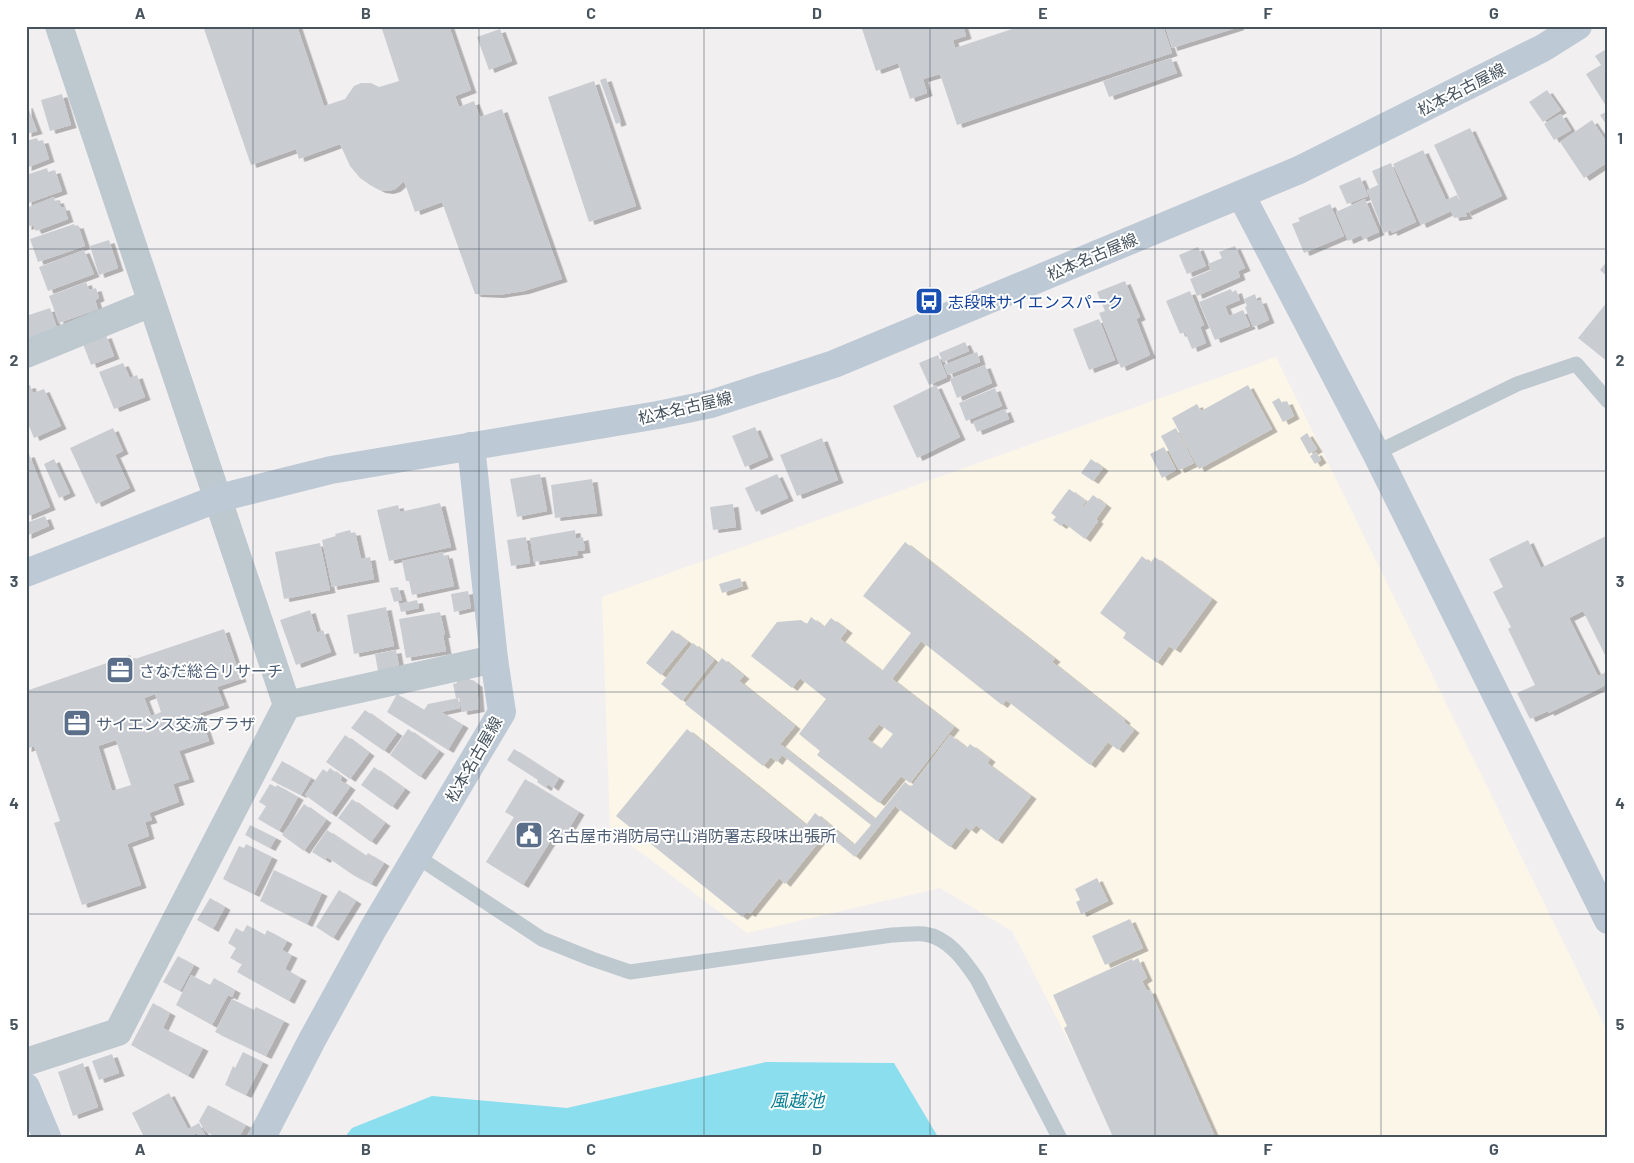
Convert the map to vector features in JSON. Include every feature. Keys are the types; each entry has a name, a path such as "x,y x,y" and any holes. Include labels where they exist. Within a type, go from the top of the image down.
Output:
{"main road":[{"name":"松本名古屋線","path":"262,1137 372,929 502,712 494,659 472,446 711,404 834,364 1298,170 1543,48 1578,26"},
{"path":"1241,195 1376,453 1608,920"},
{"path":"26,572 219,498 331,470 472,446"},
{"path":"26,1088 47,1137"}],"street":[{"path":"26,1062 118,1032 287,705 59,26"},
{"path":"26,354 151,303"},
{"path":"287,705 494,659"}],"lane":[{"path":"1376,453 1517,384 1576,364 1608,401"},
{"path":"416,856 542,939 592,960 630,972 892,935 926,934 947,943 966,962 977,978 1059,1137"}],"shaded area":[{"path":"1276,357 1608,1033 1608,1137 1118,1137 1012,931 940,888 747,933 610,829 602,597"}],"water":[{"name":"風越池","path":"766,1062 894,1063 938,1137 345,1137 352,1128 432,1096 567,1108"}],"building":[{"path":"203,26 297,26 324,106 345,99 354,86 361,83 371,83 379,87 399,81 381,26 449,26 471,90 455,96 459,107 474,101 480,117 502,109 562,279 524,291 498,295 475,294 442,202 415,212 404,181 395,189 388,191 380,190 370,185 360,178 350,166 340,144 299,159 296,149 251,165"},
{"path":"861,26 963,26 966,36 953,40 955,48 1021,26 1163,26 1172,53 957,125 940,74 923,79 927,93 910,99 898,63 876,71"},
{"path":"1165,26 1238,26 1239,27 1172,48"},
{"path":"500,29 512,61 489,70 477,37"},
{"path":"1608,48 1608,70 1605,72 1608,72 1608,104 1606,106 1586,74 1601,65 1595,56"},
{"path":"1171,58 1177,73 1109,97 1103,81"},
{"path":"606,78 621,122 616,124 600,80"},
{"path":"594,81 636,206 589,222 548,97"},
{"path":"1547,90 1561,110 1543,122 1529,102"},
{"path":"62,94 71,125 50,131 41,100"},
{"path":"26,105 37,131 26,134"},
{"path":"1608,111 1608,127 1600,115"},
{"path":"1561,114 1571,130 1554,140 1544,124"},
{"path":"1592,120 1608,144 1608,162 1584,178 1560,142"},
{"path":"1470,128 1502,196 1466,213 1434,145"},
{"path":"37,138 38,141 43,140 49,159 26,168 26,141"},
{"path":"1423,150 1446,200 1457,195 1467,216 1454,218 1451,211 1421,225 1393,164"},
{"path":"1391,163 1416,222 1392,233 1391,230 1384,233 1367,190 1378,185 1372,171"},
{"path":"47,168 48,172 55,170 62,191 26,204 26,175"},
{"path":"1360,177 1368,196 1347,204 1339,186"},
{"path":"54,197 55,201 58,200 61,208 64,207 68,219 36,231 33,225 26,227 26,208"},
{"path":"1365,199 1379,232 1363,239 1361,235 1348,241 1336,212"},
{"path":"1330,204 1344,236 1304,253 1292,224 1300,221 1298,218"},
{"path":"74,224 75,226 78,225 85,246 38,262 30,239"},
{"path":"109,240 118,268 99,275 90,246"},
{"path":"1235,246 1245,268 1238,271 1240,277 1197,296 1190,279 1211,270 1208,264 1222,258 1219,252"},
{"path":"1198,247 1206,266 1187,274 1179,255"},
{"path":"84,250 94,274 48,291 39,267"},
{"path":"1608,260 1608,277 1600,270"},
{"path":"1125,281 1140,317 1136,319 1150,355 1121,368 1099,313 1105,311 1097,292"},
{"path":"86,282 89,290 96,288 99,298 95,300 98,309 59,323 49,296"},
{"path":"1231,289 1232,292 1236,290 1240,300 1225,306 1229,316 1243,310 1250,326 1215,340 1199,302"},
{"path":"1190,291 1204,325 1200,327 1206,343 1192,349 1185,332 1180,334 1166,301"},
{"path":"1255,294 1257,301 1261,300 1269,320 1253,327 1244,299"},
{"path":"1608,301 1608,362 1578,338"},
{"path":"50,308 57,328 28,338 26,333 26,316"},
{"path":"1099,319 1115,360 1089,370 1073,329"},
{"path":"106,335 114,356 91,365 83,344"},
{"path":"965,342 969,351 943,362 939,353"},
{"path":"977,352 980,362 948,375 944,365"},
{"path":"938,355 947,377 929,385 919,363"},
{"path":"123,363 130,378 137,375 145,397 114,409 99,372"},
{"path":"985,365 992,383 957,398 950,379"},
{"path":"30,385 33,393 44,389 61,426 34,438 26,419 26,386"},
{"path":"936,385 960,437 917,458 893,406"},
{"path":"1248,385 1272,429 1199,469 1172,418 1197,404 1201,411"},
{"path":"995,388 1002,406 966,421 959,403"},
{"path":"1279,398 1282,403 1287,401 1294,416 1283,422 1272,402"},
{"path":"1005,409 1009,419 977,432 973,422"},
{"path":"755,427 768,457 745,467 732,436"},
{"path":"113,428 123,451 115,455 130,488 96,504 70,448"},
{"path":"1176,428 1194,463 1179,470 1161,436"},
{"path":"1307,433 1317,449 1309,454 1300,438"},
{"path":"822,438 838,480 797,496 780,455"},
{"path":"1164,447 1176,470 1162,478 1150,454"},
{"path":"1316,452 1321,460 1315,464 1310,456"},
{"path":"29,454 50,507 26,517 26,455"},
{"path":"54,459 70,493 59,498 44,464"},
{"path":"1091,459 1103,468 1093,481 1081,473"},
{"path":"540,474 547,511 517,517 510,479"},
{"path":"777,474 788,498 756,512 745,488"},
{"path":"592,479 597,513 555,518 551,485"},
{"path":"1069,489 1086,501 1082,509 1093,495 1106,505 1096,519 1098,521 1085,539 1064,523 1061,526 1053,520 1056,517 1051,513"},
{"path":"440,503 451,547 389,561 377,510 398,505 400,512"},
{"path":"733,504 736,527 713,530 710,507"},
{"path":"45,516 49,526 26,536 26,523"},
{"path":"350,530 351,533 355,532 361,559 370,557 374,579 332,587 322,540"},
{"path":"575,530 576,539 583,537 585,550 577,551 578,555 534,562 530,538"},
{"path":"1608,535 1608,661 1583,611 1569,618 1598,676 1608,671 1608,684 1549,713 1548,711 1530,719 1517,693 1535,685 1508,629 1511,627 1493,592 1503,587 1489,559 1528,540 1541,568"},
{"path":"526,537 530,563 511,566 507,540"},
{"path":"905,542 1055,659 1052,662 1125,720 1124,722 1134,730 1118,750 1108,742 1090,765 1006,700 1002,705 921,641 892,679 954,727 910,783 901,776 879,803 817,755 820,751 799,734 826,699 800,678 792,688 751,656 777,622 801,620 807,624 811,617 824,627 831,618 847,630 840,639 882,671 911,633 863,596","holes":["879,724 893,734 881,749 867,739"]},
{"path":"320,543 330,590 284,599 275,552"},
{"path":"443,552 444,556 447,555 454,586 412,595 409,581 406,581 402,561"},
{"path":"1142,556 1150,563 1155,557 1212,599 1175,650 1169,646 1157,663 1123,638 1126,633 1100,613"},
{"path":"740,578 743,586 722,593 719,584"},
{"path":"398,587 402,600 394,602 390,588"},
{"path":"468,591 471,608 454,612 451,594"},
{"path":"417,600 419,608 401,612 399,604"},
{"path":"386,607 394,646 354,654 347,615"},
{"path":"310,610 317,633 323,630 331,652 296,665 280,620"},
{"path":"440,612 446,651 406,658 399,619"},
{"path":"224,629 241,679 217,687 224,705 200,713 209,741 179,751 189,779 173,784 179,802 149,813 152,820 145,822 149,836 127,844 141,885 82,905 54,823 60,821 34,746 26,749 26,691 130,655 132,660","holes":["155,694 161,712 151,716 144,698","116,740 131,785 112,791 98,746"]},
{"path":"672,630 688,642 661,675 646,663"},
{"path":"693,643 714,660 682,701 661,684"},
{"path":"396,650 399,667 378,671 375,654"},
{"path":"722,658 744,676 739,681 795,726 780,744 875,819 905,782 911,787 950,735 967,748 970,744 990,759 987,763 1031,796 997,841 976,825 971,831 966,827 950,847 896,807 903,796 855,857 817,826 813,831 822,838 785,884 779,878 750,914 747,912 742,917 616,816 687,729 806,825 815,813 854,845 871,825 782,755 777,762 771,757 763,766 685,704"},
{"path":"467,677 477,684 479,709 462,712 453,684 457,683 456,680"},
{"path":"397,694 424,710 428,704 458,698 460,708 441,712 463,725 448,750 387,712"},
{"path":"365,710 397,733 384,751 351,728"},
{"path":"408,729 439,751 420,777 390,755"},
{"path":"345,735 369,753 350,779 326,762"},
{"path":"514,749 559,778 553,788 548,784 546,788 537,782 538,780 507,760"},
{"path":"282,761 311,778 301,795 271,780"},
{"path":"374,767 405,789 392,807 361,785"},
{"path":"330,768 342,777 340,780 350,787 331,814 305,795 323,769 327,772"},
{"name":"名古屋市消防局守山消防署志段味出張所","path":"525,779 579,812 564,837 556,832 523,885 486,862 514,817 505,812"},
{"path":"270,784 276,787 277,785 298,797 279,831 258,819 266,806 259,802"},
{"path":"352,799 385,823 371,842 338,818"},
{"path":"304,804 326,820 304,851 282,835"},
{"path":"250,825 276,838 270,848 245,835"},
{"path":"327,830 366,856 368,853 384,863 371,884 353,875 327,857 325,860 312,852"},
{"path":"246,844 272,857 254,894 223,879 239,846 244,848"},
{"path":"274,870 322,893 307,924 260,901"},
{"path":"1097,878 1108,901 1081,914 1076,902 1080,900 1075,889"},
{"path":"339,890 356,901 333,938 316,927"},
{"path":"210,898 225,907 213,929 197,920"},
{"path":"1130,919 1143,948 1105,965 1092,936"},
{"path":"247,925 265,935 267,930 287,941 282,950 292,955 285,969 301,978 289,1001 237,972 242,964 230,958 236,948 228,943 236,928 243,932"},
{"path":"178,956 194,965 180,991 163,982"},
{"path":"1138,958 1147,978 1142,981 1147,991 1150,990 1215,1137 1113,1137 1064,1028 1067,1026 1053,995"},
{"path":"191,975 210,985 214,978 235,990 232,997 228,995 212,1025 176,1005"},
{"path":"232,999 254,1010 256,1007 284,1021 266,1056 215,1032"},
{"path":"153,1003 170,1013 163,1028 203,1048 188,1076 131,1045"},
{"path":"243,1052 263,1062 246,1095 225,1085 233,1066 235,1068"},
{"path":"112,1054 119,1073 99,1080 92,1061"},
{"path":"83,1063 98,1107 73,1116 58,1072"},
{"path":"169,1093 188,1129 199,1123 206,1137 199,1137 197,1133 189,1137 144,1137 132,1113"},
{"path":"208,1105 246,1125 239,1137 216,1137 205,1131 199,1121"}],"place":[{"name":"志段味サイエンスパーク","path":"929,301"},
{"name":"さなだ総合リサーチ","path":"120,670"},
{"name":"サイエンス交流プラザ","path":"77,723"},
{"name":"名古屋市消防局守山消防署志段味出張所","path":"529,835"}]}
